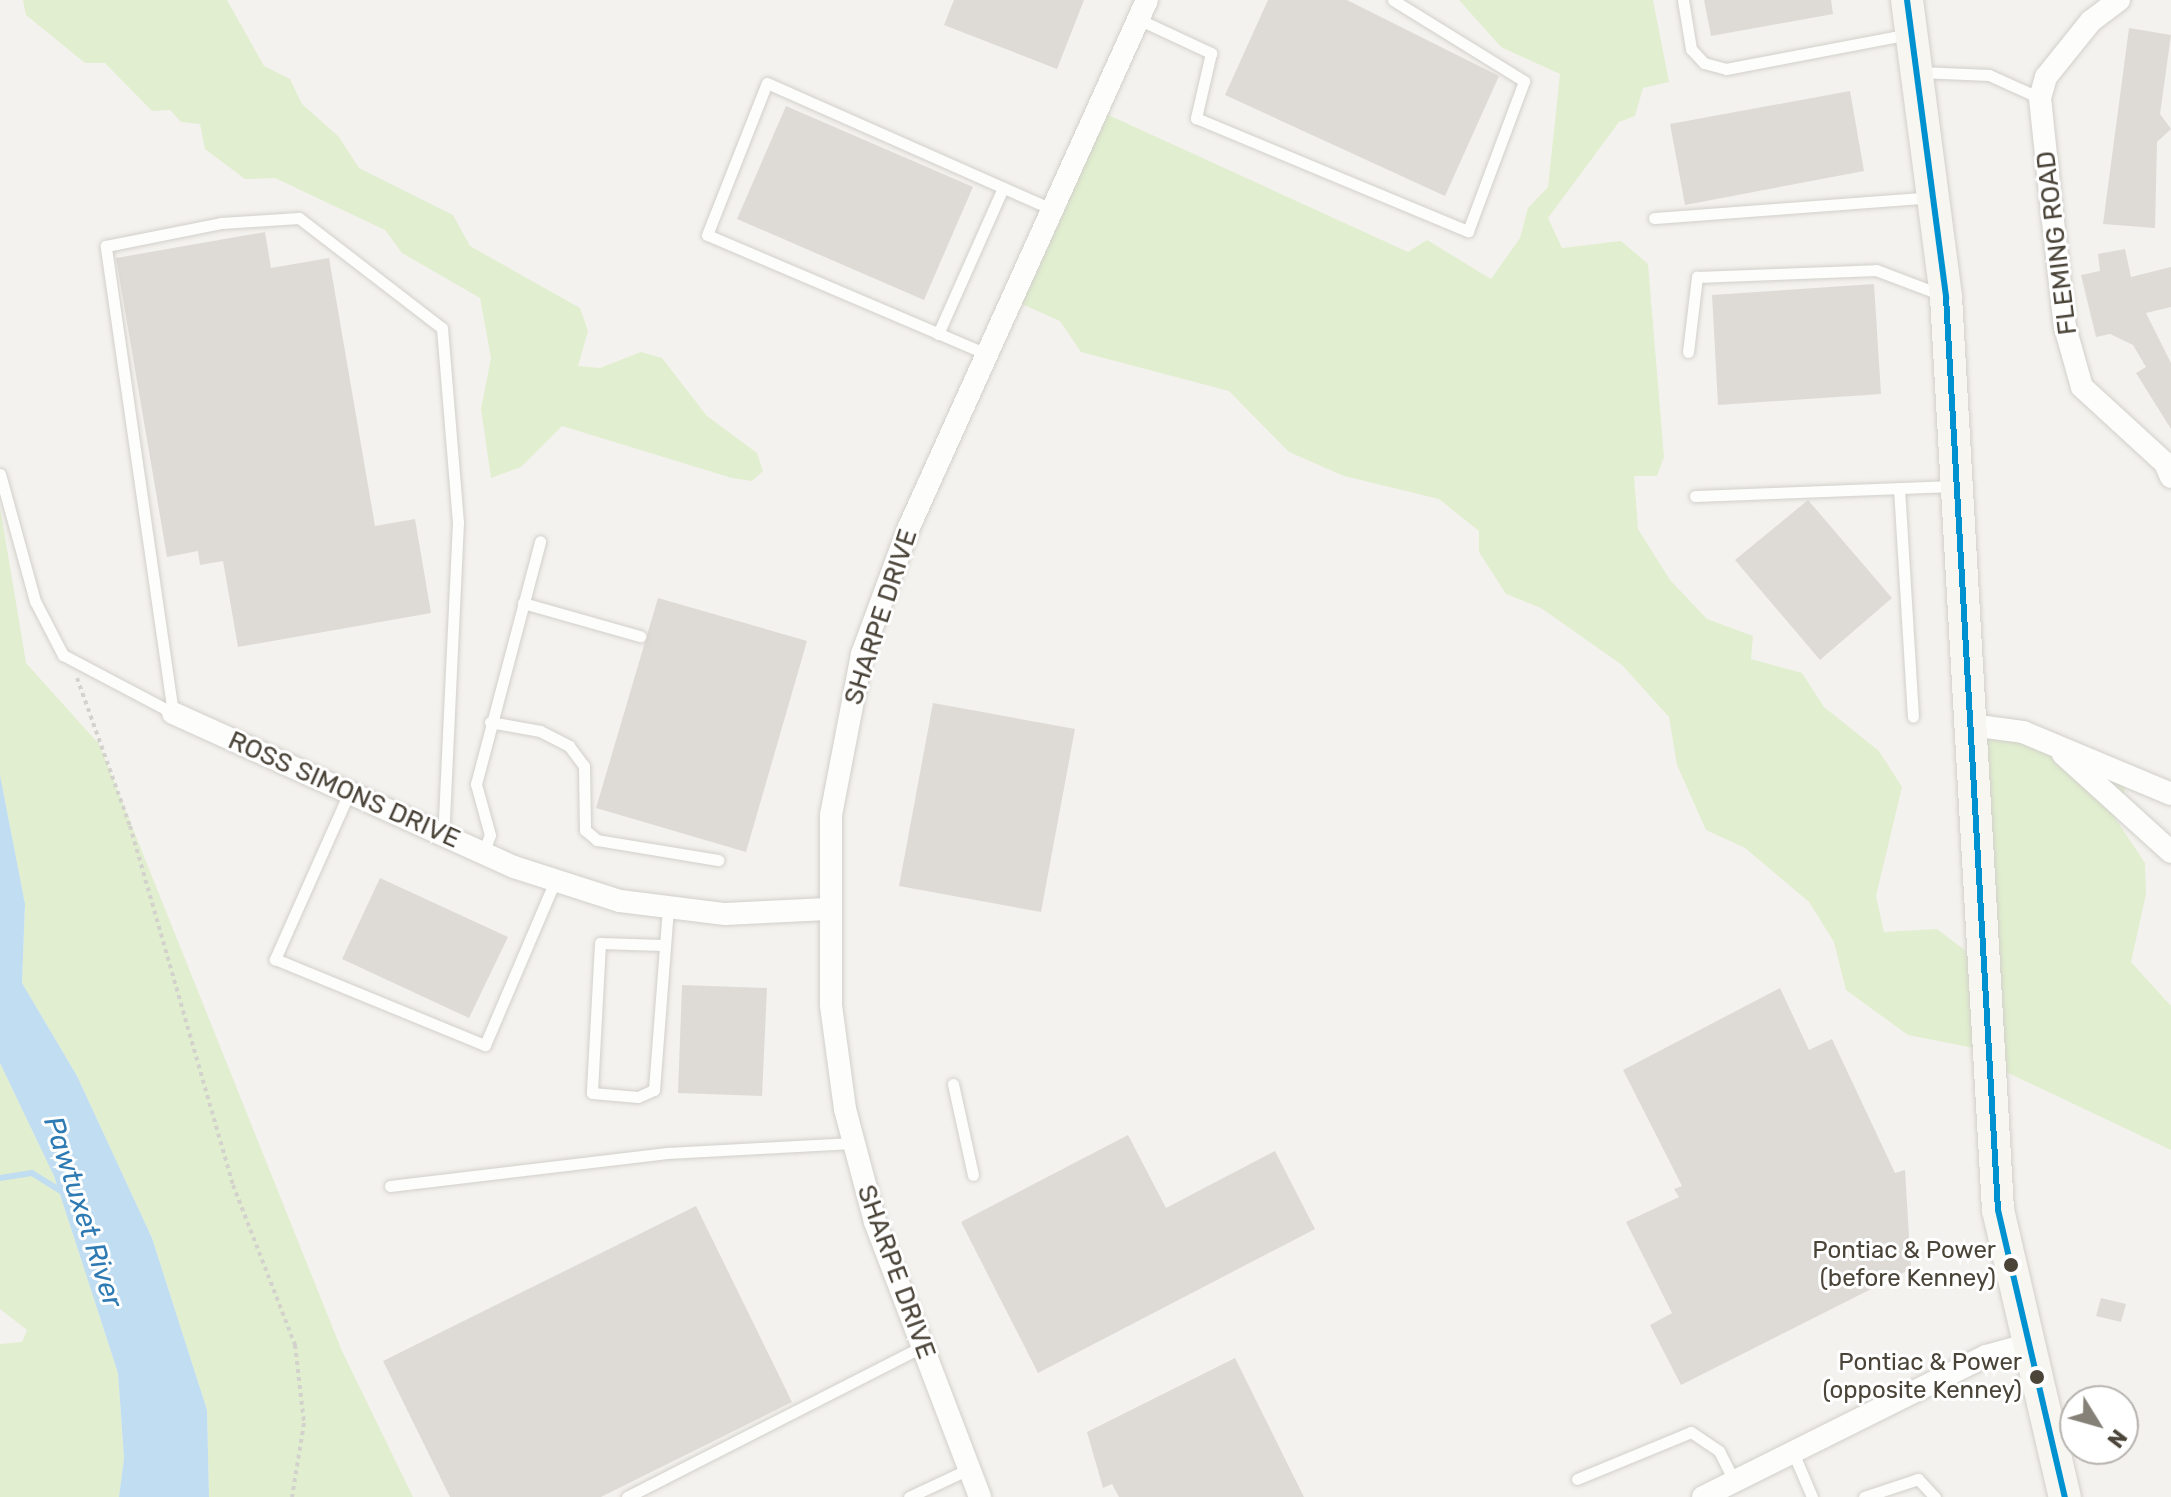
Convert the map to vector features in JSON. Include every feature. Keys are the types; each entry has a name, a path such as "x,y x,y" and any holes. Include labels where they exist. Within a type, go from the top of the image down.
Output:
{"main road":[{"path":"1907,0 1937,197 1946,297 1998,1210 2065,1497"}],"street":[{"path":"2040,98 2071,43 2119,0"},
{"name":"SHARPE DRIVE","path":"980,1497 923,1346 853,1143 832,1020 827,909 837,769 862,654 909,527 1142,10"},
{"name":"FLEMING ROAD","path":"2040,98 2065,327 2082,387 2171,477"},
{"name":"ROSS SIMONS DRIVE","path":"173,713 348,795 555,881 668,910 827,909"},
{"path":"1971,725 2023,732 2171,794"},
{"path":"2053,745 2171,852"},
{"path":"1703,1497 1792,1449 1986,1356 2030,1344"}],"lane":[{"path":"1142,10 1211,53 1196,118 1468,231 1524,81 1393,0"},
{"path":"1683,0 1691,49 1704,63 1726,69 1914,33"},
{"path":"1919,72 1989,75 2040,98"},
{"path":"989,355 707,235 767,83 1053,210"},
{"path":"938,334 1003,188"},
{"path":"1654,218 1937,197"},
{"path":"173,713 106,246 221,223 299,218 442,328 458,522 443,835"},
{"path":"1688,352 1697,277 1876,270 1946,297"},
{"path":"0,474 35,601 73,664"},
{"path":"1695,496 1959,486"},
{"path":"1899,488 1913,717"},
{"path":"483,853 490,835 476,784 540,541"},
{"path":"523,603 640,636"},
{"name":"ROSS SIMONS DRIVE","path":"73,664 173,713"},
{"path":"490,722 540,731 569,746 584,766 585,830 597,840 718,860"},
{"path":"348,795 275,959 485,1045 555,881"},
{"path":"662,945 600,943 592,1093 638,1097 654,1090 662,945 668,910"},
{"path":"953,1084 973,1175"},
{"path":"390,1186 667,1153 853,1143"},
{"path":"627,1497 923,1346"},
{"path":"1577,1479 1691,1432 1719,1451 1734,1480"},
{"path":"1792,1449 1812,1497"},
{"path":"909,1497 969,1469"},
{"path":"1864,1497 1918,1479 1935,1497"}],"path":[{"path":"73,664 130,826 233,1185 295,1345 304,1423 292,1497"}],"green space":[{"path":"23,0 227,0 264,66 290,79 302,104 339,137 359,168 453,215 470,246 580,308 588,331 578,366 600,368 641,352 662,358 707,416 757,453 763,471 752,481 732,478 562,426 521,467 491,478 481,409 491,358 480,298 402,253 385,230 275,178 245,179 205,149 200,124 181,122 170,110 152,111 105,63 85,63 26,15"},
{"path":"1459,0 1653,0 1669,82 1643,88 1635,116 1619,122 1548,218 1562,248 1621,241 1648,264 1664,457 1657,476 1634,476 1638,529 1670,580 1707,619 1753,636 1751,659 1802,673 1824,707 1879,751 1902,787 1876,896 1884,932 1937,929 1983,964 1974,729 2130,775 2115,818 2145,863 2146,894 2131,962 2171,1006 2171,1150 1991,1065 1984,1050 1908,1035 1846,990 1834,942 1809,902 1745,848 1706,830 1677,765 1669,717 1622,665 1541,608 1506,594 1479,552 1479,531 1439,499 1344,476 1289,452 1229,391 1081,352 1060,321 1015,301 1104,113 1408,252 1427,240 1491,279 1520,238 1528,208 1548,187 1560,74 1501,47"},
{"path":"0,507 26,663 99,744 342,1351 413,1497 209,1497 207,1410 152,1238 77,1076 22,983 25,904 0,775"},
{"path":"0,1063 54,1176 118,1373 124,1458 119,1497 0,1497 0,1344 22,1342 27,1330 0,1309"}],"water":[{"name":"Pawtuxet River","path":"0,775 25,904 22,983 77,1076 152,1238 207,1410 209,1497 119,1497 124,1458 118,1373 54,1176 0,1063"}],"building":[{"path":"954,0 1084,0 1057,69 944,25"},
{"path":"1268,0 1347,0 1499,76 1445,196 1225,95"},
{"path":"1704,0 1831,0 1833,14 1711,36"},
{"path":"2129,28 2171,35 2160,114 2171,129 2157,142 2155,228 2103,224"},
{"path":"1850,91 1864,171 1685,205 1670,124"},
{"path":"786,106 973,187 924,300 737,219"},
{"path":"265,232 271,268 329,258 375,526 415,519 431,613 238,647 223,561 200,565 198,551 167,557 116,258"},
{"path":"2125,249 2131,277 2171,267 2171,307 2146,313 2171,363 2171,429 2136,373 2146,367 2133,345 2110,334 2096,337 2081,275 2100,271 2098,254"},
{"path":"1874,284 1881,394 1718,405 1712,295"},
{"path":"1808,500 1892,598 1820,660 1735,560"},
{"path":"658,598 807,641 746,852 596,808"},
{"path":"933,703 1075,729 1041,912 899,886"},
{"path":"380,878 508,937 469,1018 342,959"},
{"path":"682,985 767,988 762,1096 678,1093"},
{"path":"1780,988 1809,1050 1832,1039 1895,1173 1905,1170 1911,1269 1681,1385 1650,1325 1672,1313 1626,1222 1679,1197 1674,1189 1682,1186 1623,1070"},
{"path":"1128,1135 1166,1208 1275,1151 1315,1229 1038,1373 961,1222"},
{"path":"696,1206 792,1402 601,1497 450,1497 383,1361"},
{"path":"2101,1298 2126,1304 2121,1322 2096,1316"},
{"path":"1235,1358 1304,1497 1119,1497 1112,1484 1103,1488 1087,1432"}],"waterway":[{"name":"Pawtuxet River","path":"0,1178 32,1173 63,1192"}],"transit line":[{"path":"1907,0 1946,297 1998,1210 2065,1497"}],"place":[{"name":"Pontiac & Power (before Kenney)","path":"2011,1265"},
{"name":"Pontiac & Power (opposite Kenney)","path":"2037,1377"}]}
